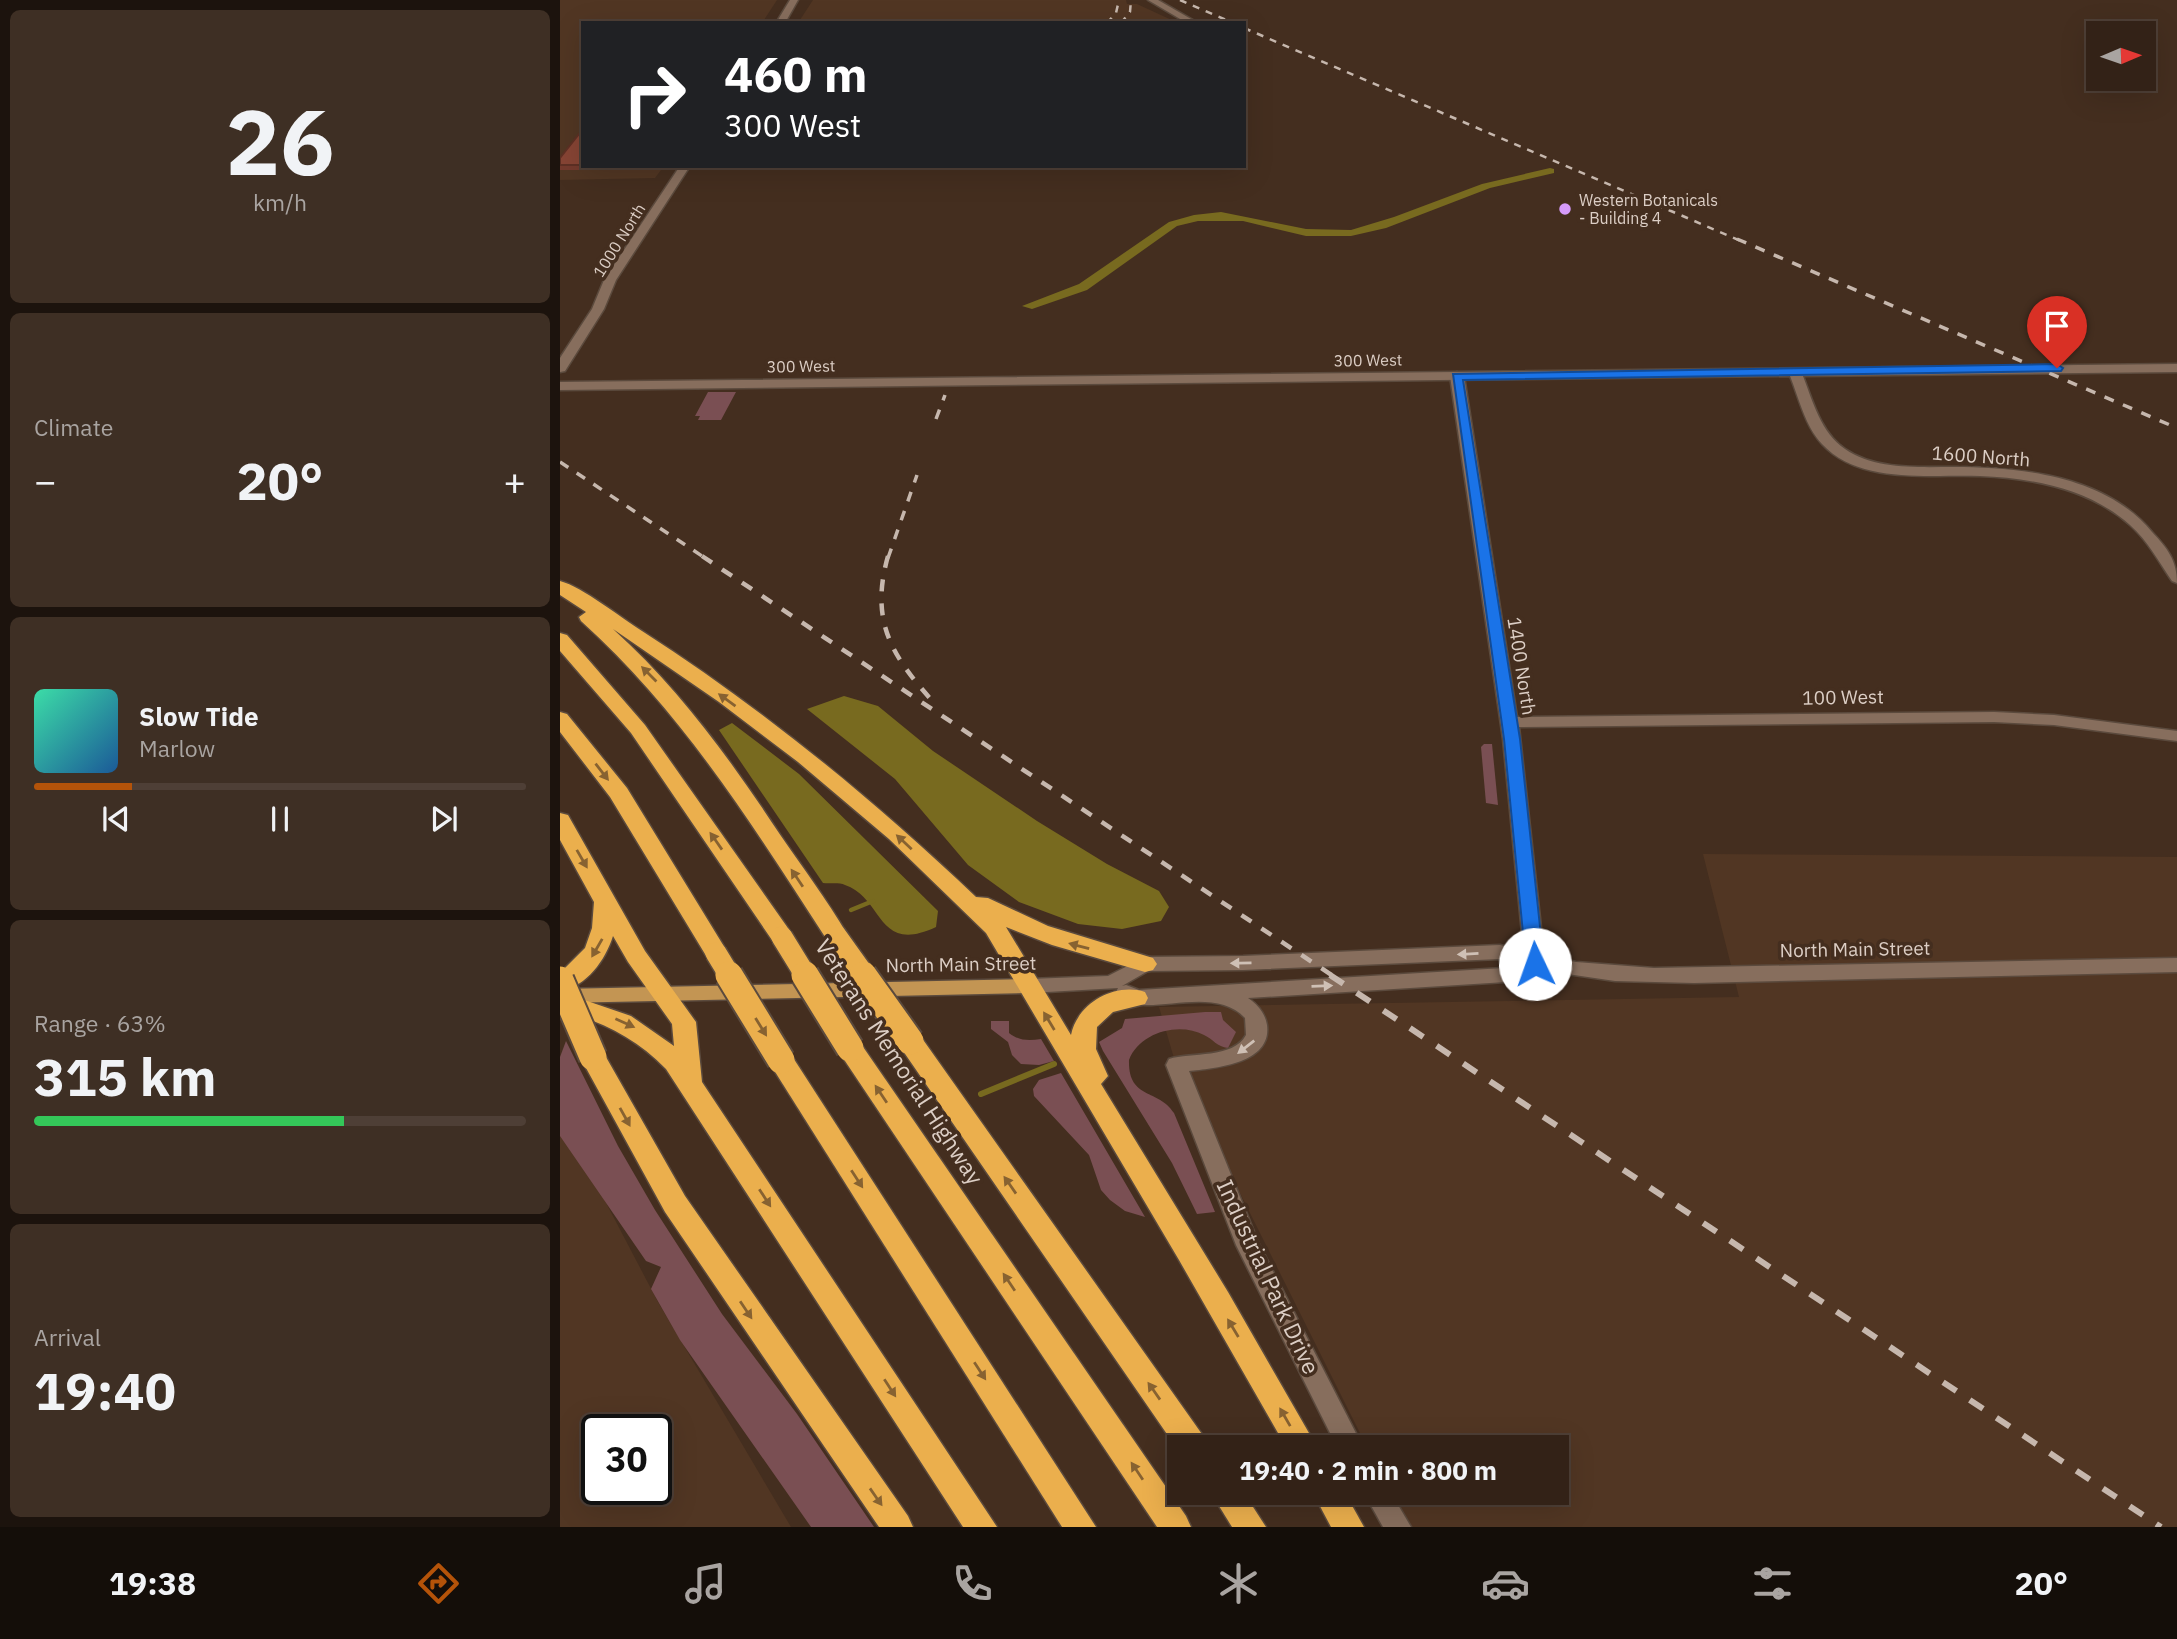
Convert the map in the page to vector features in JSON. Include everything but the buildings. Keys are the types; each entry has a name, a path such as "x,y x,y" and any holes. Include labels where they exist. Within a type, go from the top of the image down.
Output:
{"highway":[{"path":"560,586 636,634 783,740 881,820 1002,938 1295,1435"},
{"path":"560,594 613,638 662,687 727,776 1186,1435"},
{"name":"Veterans Memorial Highway","path":"560,639 638,729 782,937 850,1048 1175,1527"},
{"path":"560,718 619,793 781,1060 1080,1527"},
{"path":"560,820 636,956 684,1022 690,1082"},
{"path":"954,889 1003,916 1065,942 1145,964"},
{"path":"604,897 606,920 603,938 594,955 569,979 560,982 593,1057 675,1204 897,1527"},
{"path":"1110,1120 1083,1048 1084,1032 1095,1010 1120,998 1136,998"},
{"path":"560,999 636,1028 661,1047 690,1082 981,1527"},
{"path":"1234,1505 1250,1527"},
{"path":"1335,1505 1348,1527"}],"main road":[{"name":"North Main Street","path":"560,999 663,994 1029,986"}],"street":[{"path":"781,21 794,0"},
{"path":"1152,0 1190,21"},
{"name":"1000 North","path":"560,369 598,309 610,280 684,168"},
{"name":"300 West","path":"560,386 2177,368"},
{"name":"1600 North","path":"1795,372 1824,438 1836,450 1892,471 1983,472 2066,485 2088,493 2108,502 2140,525 2177,578"},
{"name":"1400 North","path":"1457,376 1508,722 1535,964"},
{"name":"100 West","path":"1508,722 1994,717 2054,720 2177,736"},
{"name":"North Main Street","path":"1029,986 1111,983 1145,964 1243,963 1500,952 1535,964 1578,970 1670,975 2177,965"},
{"name":"North Main Street","path":"1136,998 1506,975 1535,964"},
{"path":"1111,983 1136,998"},
{"name":"Industrial Park Drive","path":"1206,992 1237,1001 1253,1014 1258,1027 1255,1041 1240,1053 1177,1065 1248,1245 1344,1435"},
{"path":"1384,1505 1398,1527"}],"shaded area":[{"path":"560,0 777,0 763,21 581,21 581,168 662,168 655,178 560,180"},
{"path":"813,0 1126,0 1127,4 1137,4 1174,21 799,21"},
{"path":"708,392 736,392 721,420 698,420 700,416 695,416"},
{"path":"844,696 878,706 933,751 1037,821 1107,864 1159,891 1169,907 1161,921 1122,929 1078,924 1019,902 968,865 895,779 807,709"},
{"path":"732,723 799,774 938,911 936,927 916,934 902,934 891,929 858,892 843,884 823,883 719,730"},
{"path":"1484,744 1492,744 1498,805 1486,803 1481,747"},
{"path":"1703,854 2177,857 2177,1527 1406,1527 1395,1505 1569,1505 1569,1435 1361,1435 1176,1065 1159,1007 1739,997"},
{"path":"1221,1012 1223,1020 1236,1032 1228,1048 1194,1031 1172,1030 1151,1036 1142,1042 1129,1060 1133,1082 1167,1105 1174,1113 1215,1212 1197,1214 1172,1163 1099,1042 1122,1028 1125,1019"},
{"path":"991,1021 1009,1021 1009,1033 1017,1038 1041,1039 1054,1061 1039,1065 1021,1064 1012,1055 1008,1042 991,1029"},
{"path":"566,1041 618,1146 655,1210 722,1314 797,1414 874,1527 811,1527 680,1340 651,1289 661,1267 646,1261 560,1136 560,1057"},
{"path":"1061,1073 1145,1217 1125,1211 1110,1200 1101,1190 1089,1155 1034,1096 1033,1089 1039,1080"},
{"path":"560,1115 658,1302 791,1527 560,1527"}],"waterway":[{"path":"1028,306 1083,287 1173,224 1198,217 1243,218 1306,232 1351,233 1398,220 1486,186 1550,171"},
{"path":"851,910 873,901"},
{"path":"981,1094 1054,1064"}],"railway":[{"path":"1109,21 1116,13 1119,0"},
{"path":"1123,21 1130,12 1131,0"},
{"path":"1180,0 1228,21"},
{"path":"1246,29 1741,241"},
{"path":"1737,239 2177,428"},
{"path":"936,419 945,395"},
{"path":"560,462 705,558"},
{"path":"888,558 917,475"},
{"path":"702,556 1333,976"},
{"path":"888,556 881,601 889,638 908,672 937,706"},
{"path":"1330,975 2161,1527"}],"place":[{"name":"Western Botanicals - Building 4","path":"1565,209"}],"route":[{"path":"1535,964 1512,739 1457,376 2057,368"}]}
